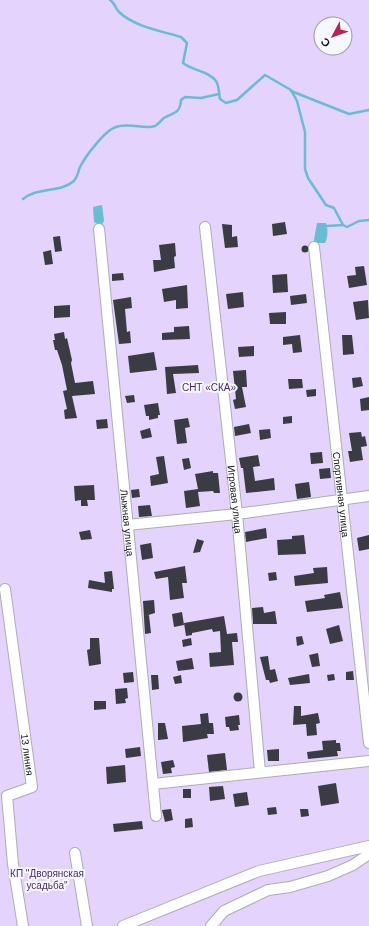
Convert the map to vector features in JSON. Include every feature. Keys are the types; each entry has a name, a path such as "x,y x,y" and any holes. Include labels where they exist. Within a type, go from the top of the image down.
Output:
{"street":[{"name":"Игровая улица","path":"205,227 237,514 260,772"},
{"name":"Лыжная улица","path":"99,229 156,816"},
{"name":"Спортивная улица","path":"314,247 344,500 369,742"},
{"path":"127,525 237,514 369,496"},
{"name":"13 линия","path":"5,589 32,787 7,796 13,864 23,926"},
{"path":"153,784 369,761"},
{"path":"123,926 260,871 369,846"},
{"path":"75,853 87,926"},
{"path":"211,926 224,911 268,890 290,887 320,879 353,864 369,854"}],"green space":[{"path":"0,0 369,0 369,926 0,926"}],"water":[{"path":"102,205 104,221 101,226 94,222 93,207"},
{"path":"317,223 326,223 327,239 325,243 315,243 314,240"}],"building":[{"path":"285,222 287,234 273,236 272,224"},
{"path":"222,224 232,225 232,237 237,236 238,247 225,248"},
{"path":"60,236 62,251 55,252 53,237"},
{"path":"175,243 175,268 154,272 153,260 161,260 159,245"},
{"path":"305,245 308,246 308,252 305,253 302,252 301,249 302,246"},
{"path":"51,250 53,264 45,265 43,252"},
{"path":"364,266 367,285 349,288 347,276 356,275 355,267"},
{"path":"123,273 124,280 112,281 112,274"},
{"path":"287,274 288,292 273,293 272,275"},
{"path":"187,285 188,308 176,309 176,300 164,302 162,289"},
{"path":"243,292 244,307 228,309 226,294"},
{"path":"306,294 307,303 291,305 290,296"},
{"path":"131,297 132,308 125,309 127,332 130,331 131,343 119,344 113,300"},
{"path":"368,300 369,318 356,320 353,302"},
{"path":"70,305 70,317 54,318 54,306"},
{"path":"286,312 286,324 270,324 269,313"},
{"path":"189,326 190,339 162,340 162,333 174,332 174,327"},
{"path":"64,332 65,339 67,338 72,360 71,363 75,383 93,381 95,394 72,396 77,418 65,419 64,410 67,409 63,391 67,390 62,365 57,350 55,350 53,340 55,340 54,334"},
{"path":"300,335 302,352 293,353 292,344 283,345 283,337"},
{"path":"342,335 352,335 354,354 343,355"},
{"path":"254,346 254,356 239,357 238,347"},
{"path":"154,352 157,370 130,373 128,356"},
{"path":"198,365 199,373 173,374 176,393 167,394 165,367"},
{"path":"246,370 247,387 242,387 246,407 235,409 233,400 236,399 233,371"},
{"path":"361,377 363,386 353,388 352,378"},
{"path":"288,379 302,379 303,388 289,389"},
{"path":"316,389 316,396 307,397 306,390"},
{"path":"134,395 135,402 127,403 125,396"},
{"path":"369,397 369,410 361,411 360,399"},
{"path":"158,403 160,415 158,415 158,418 149,420 149,416 146,416 144,405"},
{"path":"292,416 292,423 283,424 283,417"},
{"path":"188,418 190,427 185,428 187,443 177,444 174,420"},
{"path":"107,419 108,428 97,429 96,420"},
{"path":"249,424 251,433 235,436 234,427"},
{"path":"150,428 152,437 142,439 140,431"},
{"path":"270,429 271,438 260,440 259,430"},
{"path":"361,432 362,437 365,436 367,446 361,447 363,460 350,462 348,451 352,451 349,433"},
{"path":"322,452 323,463 311,464 310,453"},
{"path":"258,455 260,466 253,467 255,481 274,478 275,490 246,493 243,468 241,468 239,458"},
{"path":"164,456 168,483 151,486 150,476 159,474 156,457"},
{"path":"189,458 191,468 184,470 182,459"},
{"path":"330,468 331,478 320,479 319,469"},
{"path":"213,471 213,473 218,473 220,493 214,493 213,491 198,492 200,506 186,508 184,491 198,489 195,474"},
{"path":"309,482 311,497 297,499 295,484"},
{"path":"94,485 95,500 87,500 88,506 81,506 81,500 75,501 74,486"},
{"path":"139,489 140,497 132,498 131,490"},
{"path":"150,505 152,516 139,517 138,506"},
{"path":"266,528 267,538 246,542 245,532"},
{"path":"90,530 92,539 81,540 79,532"},
{"path":"304,535 306,554 278,555 277,540 292,539 292,536"},
{"path":"369,535 369,549 359,551 357,538"},
{"path":"197,539 204,541 200,552 193,553"},
{"path":"151,543 153,558 142,560 140,545"},
{"path":"185,566 187,583 182,583 184,598 170,600 168,577 156,579 154,572"},
{"path":"327,567 328,583 295,586 294,576 314,573 313,568"},
{"path":"112,571 114,589 112,589 112,592 88,588 89,580 105,583 104,572"},
{"path":"276,572 277,580 269,581 268,573"},
{"path":"340,592 343,608 307,612 305,601 325,598 324,595"},
{"path":"154,600 155,613 145,616 149,615 151,633 145,634 143,601"},
{"path":"263,607 264,613 275,611 277,624 253,624 252,608"},
{"path":"182,612 184,625 174,627 172,614"},
{"path":"224,616 227,634 237,633 238,642 232,642 234,665 210,667 209,653 221,652 220,631 213,632 212,629 192,633 192,635 186,636 184,623"},
{"path":"339,625 343,641 330,644 326,629"},
{"path":"302,636 304,644 297,646 296,637"},
{"path":"90,638 99,638 101,664 89,666 87,650 90,649"},
{"path":"191,638 192,645 183,647 182,640"},
{"path":"318,653 320,666 312,667 309,655"},
{"path":"268,656 270,670 275,669 278,681 270,683 269,680 266,680 260,657"},
{"path":"192,658 194,669 178,671 176,661"},
{"path":"353,671 354,680 346,680 346,672"},
{"path":"133,672 134,682 124,683 123,673"},
{"path":"309,674 310,683 290,685 288,678"},
{"path":"334,674 335,680 328,681 327,675"},
{"path":"151,675 158,675 159,689 152,690"},
{"path":"181,675 182,683 175,684 173,677"},
{"path":"127,688 128,698 125,699 126,703 116,704 115,689"},
{"path":"238,692 243,697 238,702 233,697"},
{"path":"94,701 106,701 106,709 94,710"},
{"path":"294,706 301,706 301,716 318,713 320,723 316,724 317,735 307,736 306,724 293,725"},
{"path":"208,713 209,723 213,723 214,734 207,734 208,738 183,742 182,726 201,724 200,714"},
{"path":"239,715 239,730 230,731 229,727 226,727 225,717"},
{"path":"158,723 165,723 168,739 158,740"},
{"path":"336,740 336,743 340,743 341,751 337,751 338,756 308,759 307,752 323,750 322,741"},
{"path":"140,747 141,756 126,758 125,749"},
{"path":"279,749 279,761 268,761 267,750"},
{"path":"225,753 227,770 209,772 207,755"},
{"path":"173,760 175,767 171,768 172,773 163,774 161,762"},
{"path":"125,765 126,782 107,784 106,767"},
{"path":"336,783 339,803 321,806 318,786"},
{"path":"223,786 225,799 210,801 209,787"},
{"path":"183,789 191,789 191,798 183,798"},
{"path":"247,792 249,805 235,807 233,794"},
{"path":"276,807 277,814 268,815 267,808"},
{"path":"171,809 173,820 165,822 162,810"},
{"path":"300,809 308,809 309,816 301,817"},
{"path":"192,818 193,827 185,828 185,819"},
{"path":"142,821 143,829 114,832 113,824"}],"waterway":[{"path":"110,0 119,12 140,25 181,37 187,43 183,63 213,78 218,85 220,99 226,103 237,100 265,75 291,90 297,101 305,132 305,169 308,178 326,205 334,208 343,225 347,227 359,221 369,220"},
{"path":"291,91 349,114 369,110"},
{"path":"23,199 29,195 62,187 74,181 86,157 101,138 112,129 126,125 147,127 155,126 164,118 178,110 181,100 185,97 201,98 219,94"},
{"path":"327,226 343,225"}],"park label":[{"name":"СНТ «СКА»","path":"209,387"},
{"name":"КП \"Дворянская усадьба\"","path":"47,878"}]}
